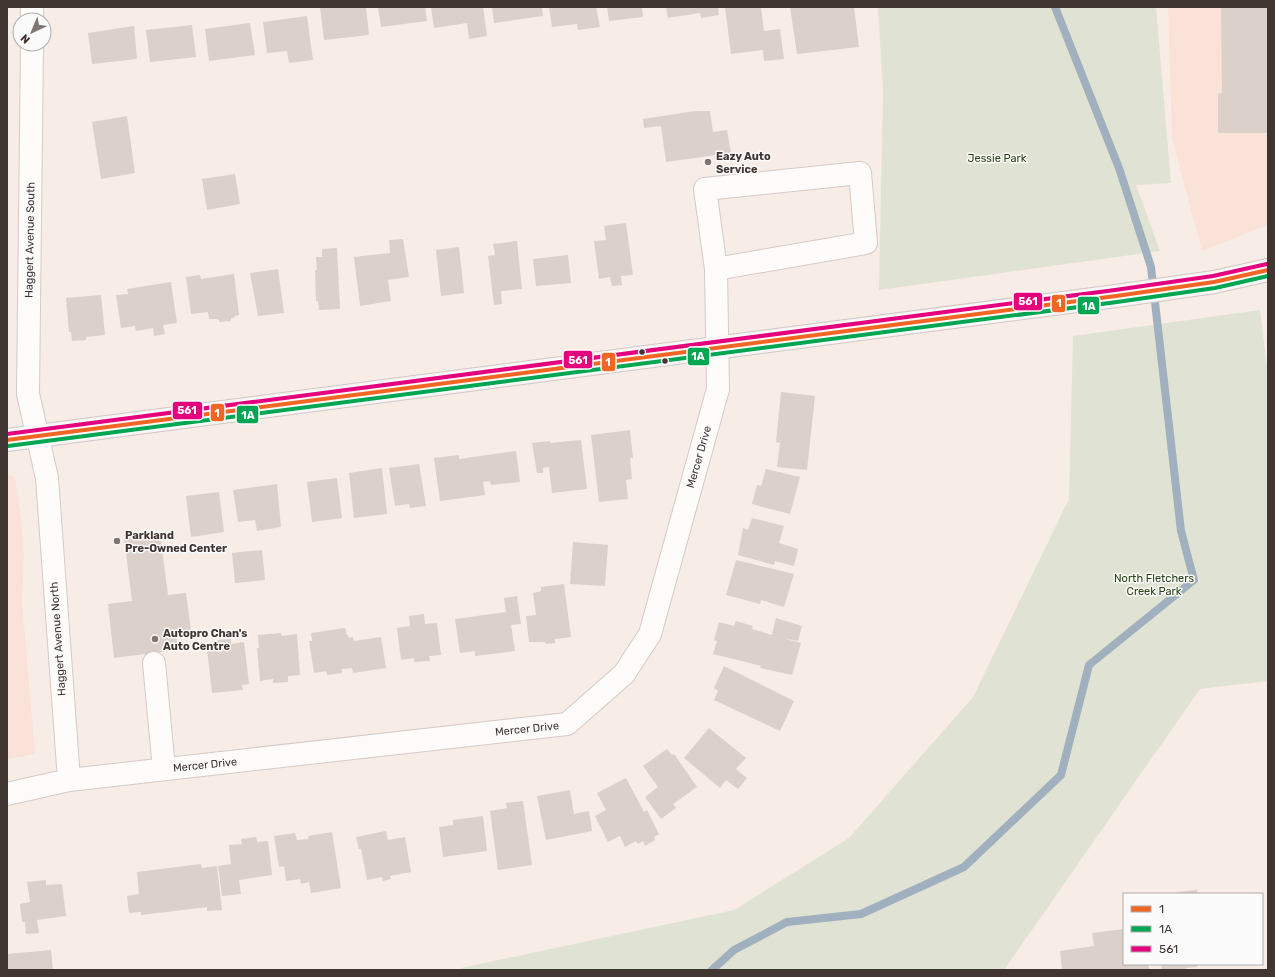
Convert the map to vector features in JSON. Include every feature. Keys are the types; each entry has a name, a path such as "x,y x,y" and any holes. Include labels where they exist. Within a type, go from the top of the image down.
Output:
{"main road":[{"path":"7,440 718,346 1116,296 1186,286 1268,270"}],"street":[{"name":"Haggert Avenue South","path":"32,52 28,394 38,436"},
{"name":"Mercer Drive","path":"69,780 567,724 624,674 650,634 718,389 716,269 705,189 860,173 866,243 716,269"},
{"name":"Haggert Avenue North","path":"38,436 47,478 69,780"},
{"path":"154,663 164,769"},
{"path":"7,794 69,780"}],"shaded area":[{"path":"1168,7 1268,7 1268,225 1202,251 1172,139"},
{"path":"11,475 15,478 21,518 24,555 22,601 35,754 7,759 7,476"}],"green space":[{"name":"Jessie Park","path":"878,7 1156,7 1171,183 1136,185 1160,251 879,290 883,92"},
{"name":"North Fletchers Creek Park","path":"1260,310 1268,375 1268,681 1200,689 1004,970 461,970 461,968 734,910 849,838 973,697 1069,499 1073,336"}],"building":[{"path":"320,7 366,7 369,35 324,40"},
{"path":"378,7 425,7 427,21 381,27"},
{"path":"431,7 483,7 487,36 469,39 467,23 434,28"},
{"path":"492,7 542,7 543,16 494,23"},
{"path":"549,7 596,7 600,27 578,30 577,24 552,27"},
{"path":"607,7 642,7 643,17 609,21"},
{"path":"666,7 718,7 719,15 701,18 700,13 668,18"},
{"path":"725,7 761,7 764,31 780,29 784,59 764,61 763,50 731,54"},
{"path":"790,7 854,7 859,47 797,54"},
{"path":"1221,7 1268,7 1268,133 1218,133 1218,94 1222,93"},
{"path":"307,16 313,60 289,63 287,51 267,53 263,22"},
{"path":"250,23 255,55 209,61 205,29"},
{"path":"192,25 196,57 150,62 146,30"},
{"path":"134,26 137,59 92,64 88,33"},
{"path":"695,111 710,111 713,132 727,130 731,153 666,162 661,126 644,128 643,119"},
{"path":"127,116 135,173 101,179 92,122"},
{"path":"235,174 240,204 207,210 202,179"},
{"path":"626,223 633,275 621,276 622,285 612,286 610,277 599,279 594,241 606,240 604,226"},
{"path":"403,239 409,277 388,280 391,301 360,306 354,257 390,253 389,240"},
{"path":"517,241 522,289 501,291 502,304 494,305 488,256 495,255 493,244"},
{"path":"459,247 464,293 441,296 436,250"},
{"path":"337,248 340,309 319,310 318,301 316,301 316,257 322,257 322,249"},
{"path":"568,255 571,283 536,286 533,259"},
{"path":"278,269 284,313 258,316 250,273"},
{"path":"234,274 239,315 231,318 231,321 219,322 219,320 216,319 209,319 208,312 191,314 186,277 200,275 201,279"},
{"path":"171,282 177,323 163,325 165,334 154,336 153,328 136,331 135,326 121,328 116,295 128,294 127,289"},
{"path":"101,295 105,335 86,337 86,340 72,341 71,332 69,332 66,298"},
{"path":"781,392 815,396 807,470 777,467 780,443 776,442"},
{"path":"630,430 633,458 630,458 632,479 626,480 628,499 599,502 591,435"},
{"path":"581,440 587,489 552,493 549,467 543,468 543,473 537,473 532,443"},
{"path":"516,451 520,482 491,485 490,481 483,482 485,495 440,501 434,458 459,455 459,459"},
{"path":"419,464 426,506 410,508 409,504 395,506 389,468"},
{"path":"382,468 387,514 354,518 349,473"},
{"path":"766,469 800,477 790,514 752,504 757,485 761,486"},
{"path":"337,478 342,518 312,522 307,482"},
{"path":"277,484 281,527 257,531 255,520 238,522 233,490"},
{"path":"219,492 224,532 191,537 186,496"},
{"path":"752,518 784,526 779,543 798,549 794,566 775,561 774,565 738,555 743,528 748,530"},
{"path":"160,533 168,595 186,593 191,630 176,632 178,650 114,658 108,604 132,601 124,538"},
{"path":"573,542 608,545 605,586 570,584"},
{"path":"262,550 265,580 235,583 232,553"},
{"path":"736,560 794,574 784,607 761,600 760,604 726,595"},
{"path":"564,584 571,637 555,639 555,643 546,644 545,642 529,642 526,616 536,615 533,593 541,591 541,587"},
{"path":"517,596 521,624 511,625 515,651 475,656 475,651 460,653 455,619 506,612 504,598"},
{"path":"424,614 425,624 437,623 441,655 429,656 430,661 414,662 414,658 401,660 397,628 410,626 409,616"},
{"path":"776,618 802,626 798,641 782,638 801,643 792,675 760,668 761,666 713,654 717,641 714,640 719,622 734,626 736,621 753,626 752,629 772,635"},
{"path":"345,628 349,638 353,637 354,641 381,637 386,668 353,673 352,668 342,669 342,673 327,675 326,671 314,673 309,641 312,641 311,633"},
{"path":"281,633 282,636 297,634 300,675 288,676 288,682 273,683 273,679 260,681 257,648 259,648 258,635"},
{"path":"231,639 231,644 244,642 249,684 242,685 243,690 212,693 207,649 218,648 217,640"},
{"path":"724,666 794,701 780,731 714,700 718,691 714,688"},
{"path":"709,728 746,758 736,769 747,778 738,789 726,780 720,788 684,758"},
{"path":"667,749 672,755 674,754 697,787 673,804 676,808 661,819 645,797 658,787 643,766"},
{"path":"626,778 644,812 647,810 659,834 654,837 655,840 645,846 643,841 638,844 636,841 625,847 620,836 608,842 595,816 606,810 597,793"},
{"path":"570,790 574,814 589,811 592,831 546,840 537,796"},
{"path":"523,801 532,865 498,870 490,811 507,808 506,803"},
{"path":"483,816 487,851 443,857 439,827 453,825 453,820"},
{"path":"386,831 388,840 405,837 411,872 390,876 391,879 383,881 382,877 367,880 361,849 359,849 356,837"},
{"path":"332,832 341,888 311,893 309,882 301,884 300,879 286,881 284,866 279,867 274,836 295,833 297,840 309,839 308,836"},
{"path":"256,837 257,842 268,841 272,875 239,880 241,894 222,896 218,866 231,864 229,845 242,844 241,839"},
{"path":"201,864 202,868 217,866 222,910 207,911 207,907 141,915 141,912 129,913 127,896 139,894 137,872"},
{"path":"46,880 46,885 62,884 66,916 37,920 39,933 26,934 25,922 22,922 20,904 30,902 27,882"},
{"path":"1197,890 1198,893 1177,893"},
{"path":"1123,929 1123,965 1149,965 1149,970 1062,970 1060,951 1094,946 1092,933"},
{"path":"51,950 53,970 7,970 7,954"},
{"path":"1161,965 1197,965 1197,967 1186,968 1186,970 1162,970"}],"waterway":[{"path":"712,970 734,950 787,922 861,914 964,867 1061,775 1089,665 1194,580 1181,531 1151,267 1119,168 1055,7"}],"transit line":[{"name":"561","path":"7,434 1115,290 1213,276 1267,264"},
{"name":"1","path":"7,440 1116,296 1214,282 1268,270"},
{"name":"1A","path":"8,446 1117,302 1215,288 1268,276"}],"place":[{"name":"Eazy Auto Service","path":"708,162"},
{"name":"Parkland Pre-Owned Center","path":"117,541"},
{"name":"Autopro Chan's Auto Centre","path":"155,639"}]}
